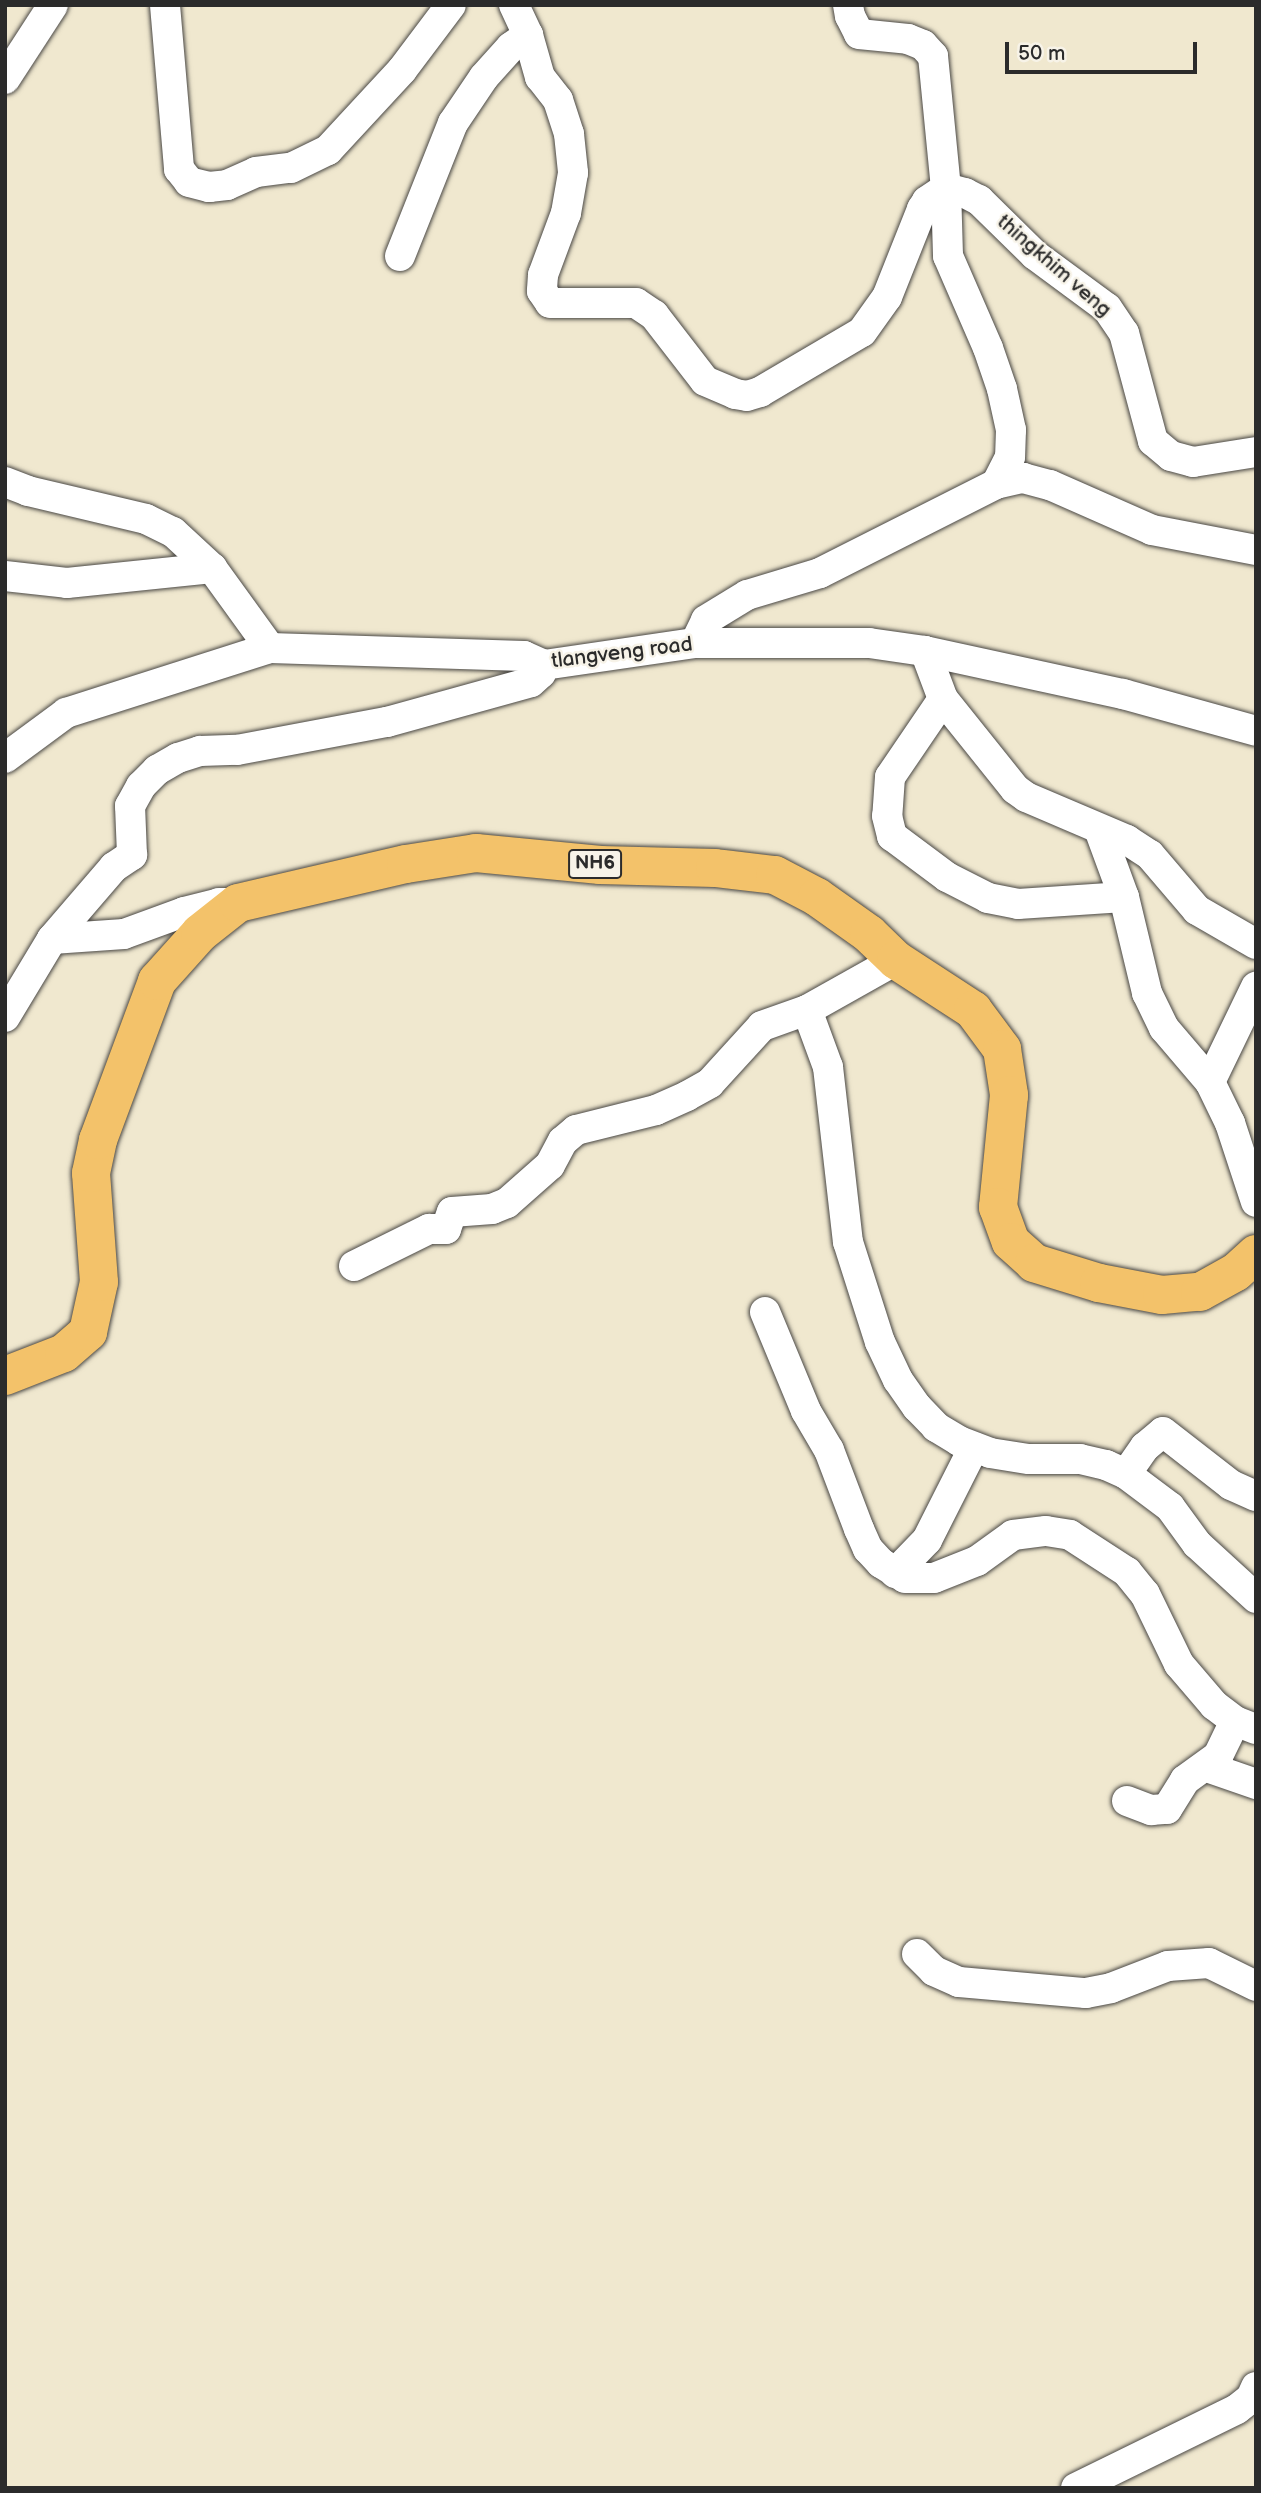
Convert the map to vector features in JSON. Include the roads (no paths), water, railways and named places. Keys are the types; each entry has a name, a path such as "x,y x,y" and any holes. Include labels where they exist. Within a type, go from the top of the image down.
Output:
{"highway":[{"name":"NH6","path":"5,1376 34,1368 64,1353 88,1332 99,1282 91,1173 113,1097 157,981 200,933 238,904 405,863 476,853 600,865 715,868 775,875 817,897 869,934 896,960 973,1010 1002,1049 1009,1095 998,1207 1011,1242 1034,1263 1099,1283 1162,1296 1200,1292 1236,1272 1256,1254"}],"street":[{"path":"5,79 53,5"},
{"path":"165,5 179,169 189,182 209,187 227,185 256,172 290,168 328,150 402,70 451,5"},
{"path":"513,5 528,34 540,77 558,100 569,134 573,173 566,213 543,275 542,291 550,303 636,303 653,315 705,381 734,394 747,396 760,392 862,332 887,297 922,209 946,188"},
{"path":"848,5 859,34 908,39 923,45 933,56 946,188 948,256 988,348 1002,389 1011,430 1010,457 996,484"},
{"path":"400,256 453,123 484,77 528,34"},
{"name":"thingkhim veng","path":"946,188 965,192 979,200 1035,255 1107,308 1124,333 1153,442 1171,456 1193,462 1256,452"},
{"path":"695,643 706,620 724,606 747,594 820,573 996,484 1023,478 1050,485 1152,530 1256,550"},
{"path":"5,482 28,491 146,519 173,532 212,568 270,648"},
{"path":"5,576 68,583 212,568"},
{"name":"tlangveng road","path":"5,758 66,713 270,648 524,656 544,665 695,643 869,643 925,650 1123,694 1256,731"},
{"path":"925,650 943,699 987,758 1015,789 1026,797 1127,840 1150,855 1197,910 1256,944"},
{"path":"5,1017 52,939 114,867 132,855 130,806 141,786 157,770 200,751 237,750 387,722 428,711 531,682 541,673 544,665"},
{"path":"943,699 890,777 887,816 892,836 947,877 988,898 1018,904 1124,897"},
{"path":"1099,829 1124,897 1147,993 1164,1028 1210,1082 1230,1123 1256,1202"},
{"path":"52,939 124,934 184,912 219,903 238,904"},
{"path":"354,1266 429,1229 446,1229 452,1212 492,1209 508,1203 550,1165 564,1141 576,1130 656,1110 687,1096 710,1083 762,1026 807,1010 896,960"},
{"path":"1210,1082 1256,987"},
{"path":"807,1010 828,1067 848,1242 880,1342 898,1380 917,1407 936,1427 990,1453 1029,1459 1080,1459 1106,1465 1126,1474 1170,1507 1197,1544 1256,1598"},
{"path":"765,1312 806,1411 829,1450 868,1549 895,1573 905,1578 934,1578 977,1561 1013,1535 1046,1531 1070,1535 1127,1572 1145,1594 1179,1664 1214,1705 1245,1725 1207,1767 1185,1780 1167,1809 1152,1810 1127,1801"},
{"path":"1126,1474 1145,1447 1163,1432 1231,1485 1256,1496"},
{"path":"895,1573 927,1540 974,1447"},
{"path":"1207,1767 1256,1784"},
{"path":"917,1954 934,1971 959,1982 1086,1993 1111,1988 1168,1966 1209,1963 1256,1986"},
{"path":"1076,2488 1237,2409 1251,2398 1256,2387"}]}
